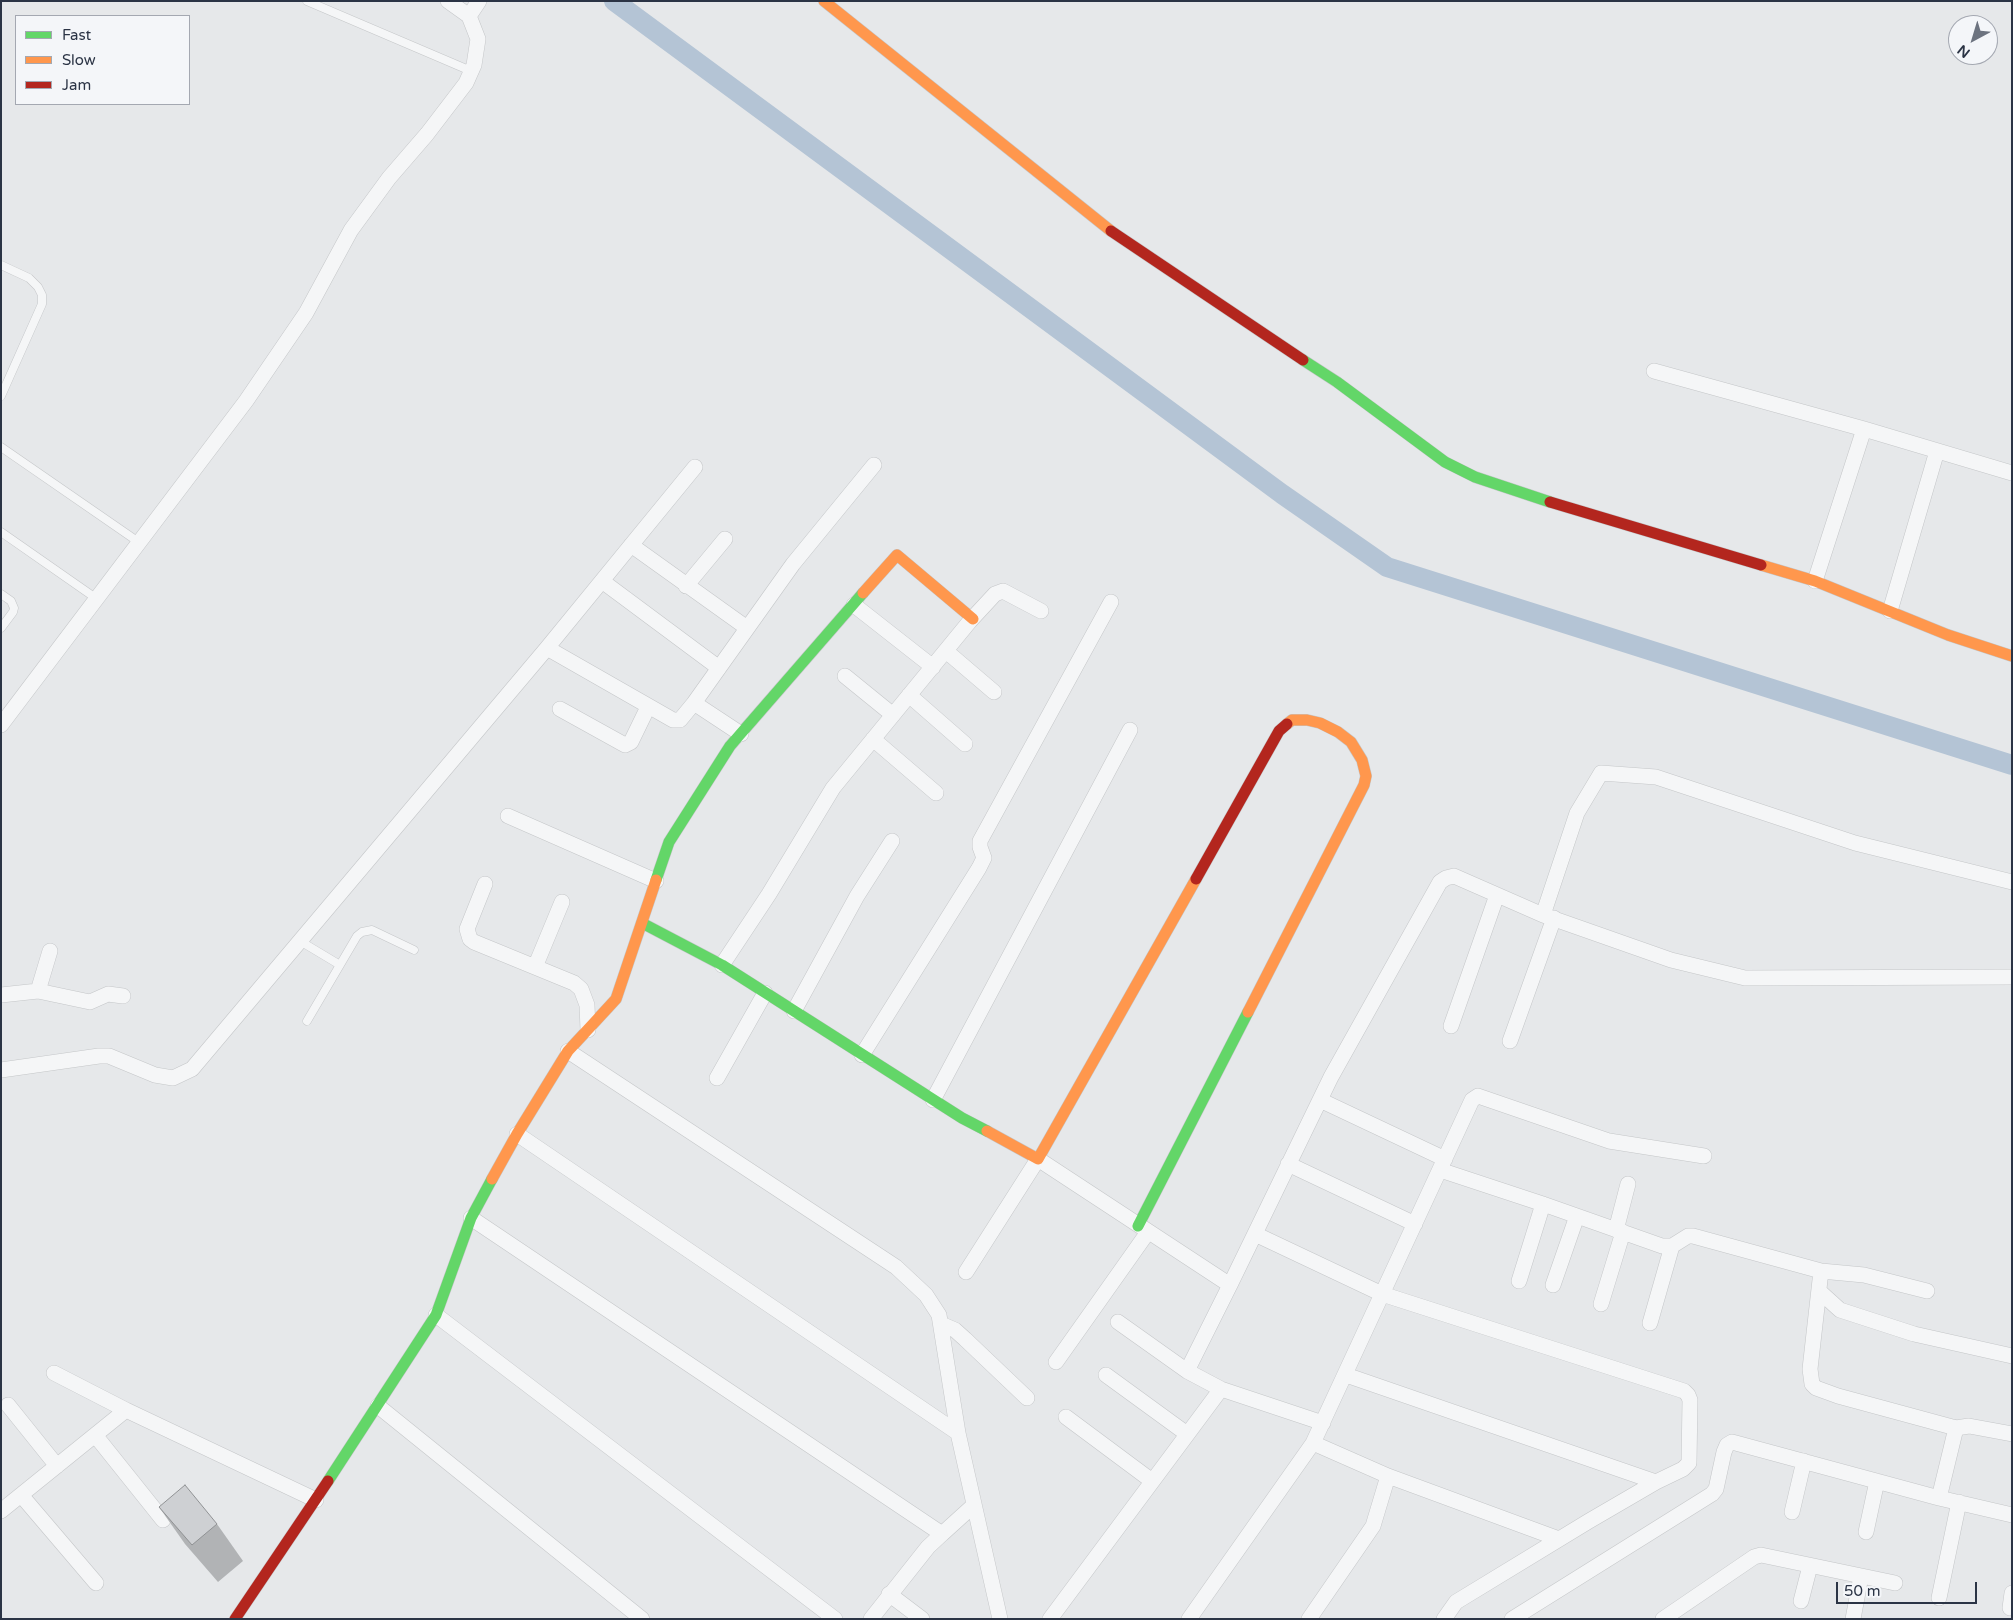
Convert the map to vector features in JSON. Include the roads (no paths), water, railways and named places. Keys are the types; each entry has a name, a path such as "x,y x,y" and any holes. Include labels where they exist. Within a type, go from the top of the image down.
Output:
{"street":[{"path":"1,725 246,401 306,313 351,230 388,178 448,108 466,83 474,65 478,39 470,16 448,1"},
{"path":"470,16 479,1"},
{"path":"824,1 1110,230 1337,382 1445,462 1474,477 1519,494 1815,581 1948,635 2012,656"},
{"path":"1654,371 1864,429 2012,473"},
{"path":"1815,581 1864,429"},
{"path":"1890,611 1938,451"},
{"path":"547,648 673,720 680,720 793,564 874,465"},
{"path":"1,1070 109,1056 155,1075 173,1078 192,1069 547,648 694,467"},
{"path":"686,586 725,539"},
{"path":"631,545 747,628"},
{"path":"235,1619 316,1500 436,1315 471,1218 517,1134 568,1051 616,999 669,842 730,746 897,555 973,618"},
{"path":"602,581 719,668"},
{"path":"722,965 769,894 833,788 973,618 995,594 1003,591 1041,611"},
{"path":"862,1055 979,868 984,858 980,841 1111,602"},
{"path":"854,605 933,667"},
{"path":"946,651 994,692"},
{"path":"844,676 893,714"},
{"path":"909,695 965,744"},
{"path":"694,703 741,734"},
{"path":"560,708 625,745 631,742 648,706"},
{"path":"966,1272 1038,1159 1279,731 1292,720 1307,720 1320,723 1338,732 1351,742 1366,767 1364,786 1143,1229 1056,1362"},
{"path":"933,1100 1130,730"},
{"path":"872,739 936,793"},
{"path":"1510,1041 1577,813 1601,773 1656,777 1854,843 2012,882"},
{"path":"508,816 656,881"},
{"path":"794,1011 857,896 892,841"},
{"path":"1187,1371 1320,1100 1440,882 1454,876 1548,916 1671,960 1745,978 2012,977"},
{"path":"485,884 467,929 468,934 474,942 574,983 581,989 587,1005 588,1030"},
{"path":"1451,1026 1496,895"},
{"path":"535,967 562,902"},
{"path":"642,923 722,965 962,1118 1038,1159 1230,1285"},
{"path":"38,991 50,952"},
{"path":"1,995 38,991 90,1002 108,994 123,996"},
{"path":"717,1078 765,993"},
{"path":"568,1051 896,1267 926,1295 939,1315 958,1433 1000,1619"},
{"path":"1189,1619 1313,1443 1472,1100 1478,1096 1609,1141 1704,1156"},
{"path":"1320,1100 1442,1164 1543,1204 1662,1246 1672,1246 1688,1236 1693,1236 1822,1271 1864,1275 1927,1291"},
{"path":"517,1134 958,1433"},
{"path":"1288,1164 1414,1224"},
{"path":"1601,1304 1619,1231 1628,1184"},
{"path":"1518,1281 1543,1204"},
{"path":"1553,1285 1577,1216"},
{"path":"471,1218 942,1534"},
{"path":"1254,1234 1382,1294 1684,1391 1690,1400 1689,1463 1683,1469 1656,1482 1456,1602 1445,1618"},
{"path":"1650,1323 1672,1246"},
{"path":"1822,1271 1810,1369 1812,1384 1816,1388 1838,1396 1956,1428 1969,1426 2012,1434"},
{"path":"1819,1291 1840,1310 1914,1334 2012,1356"},
{"path":"436,1315 835,1619"},
{"path":"1118,1322 1187,1371 1221,1389 1323,1423"},
{"path":"941,1324 955,1330 1027,1398"},
{"path":"54,1373 126,1410 316,1500"},
{"path":"1106,1375 1187,1434"},
{"path":"1346,1375 1656,1482"},
{"path":"1050,1619 1221,1389"},
{"path":"8,1405 57,1466"},
{"path":"378,1406 642,1619"},
{"path":"1,1511 126,1410"},
{"path":"1066,1417 1152,1481"},
{"path":"1939,1498 1956,1428"},
{"path":"95,1435 163,1520"},
{"path":"1512,1619 1712,1494 1716,1489 1724,1452 1727,1445 1732,1442 1939,1498 2012,1515"},
{"path":"1313,1443 1388,1476 1559,1539"},
{"path":"1792,1512 1804,1461"},
{"path":"1309,1619 1374,1526 1388,1476"},
{"path":"1866,1532 1877,1481"},
{"path":"21,1495 96,1583"},
{"path":"1939,1598 1959,1502"},
{"path":"871,1619 928,1547 974,1506"},
{"path":"1663,1619 1754,1557 1761,1555 1895,1583"},
{"path":"1801,1601 1810,1566"},
{"path":"1853,1619 1861,1576"},
{"path":"889,1594 922,1619"}],"lane":[{"path":"307,1 471,71"},
{"path":"1,266 29,278 38,287 42,295 42,304 1,396"},
{"path":"1,375 6,385"},
{"path":"1,447 140,543"},
{"path":"1,532 97,599"},
{"path":"1,594 11,601 14,608 1,628"},
{"path":"308,1021 357,936 367,930 372,930 414,950"},
{"path":"300,941 340,965"}],"waterway":[{"path":"614,1 1282,494 1387,567 2012,765"}]}
